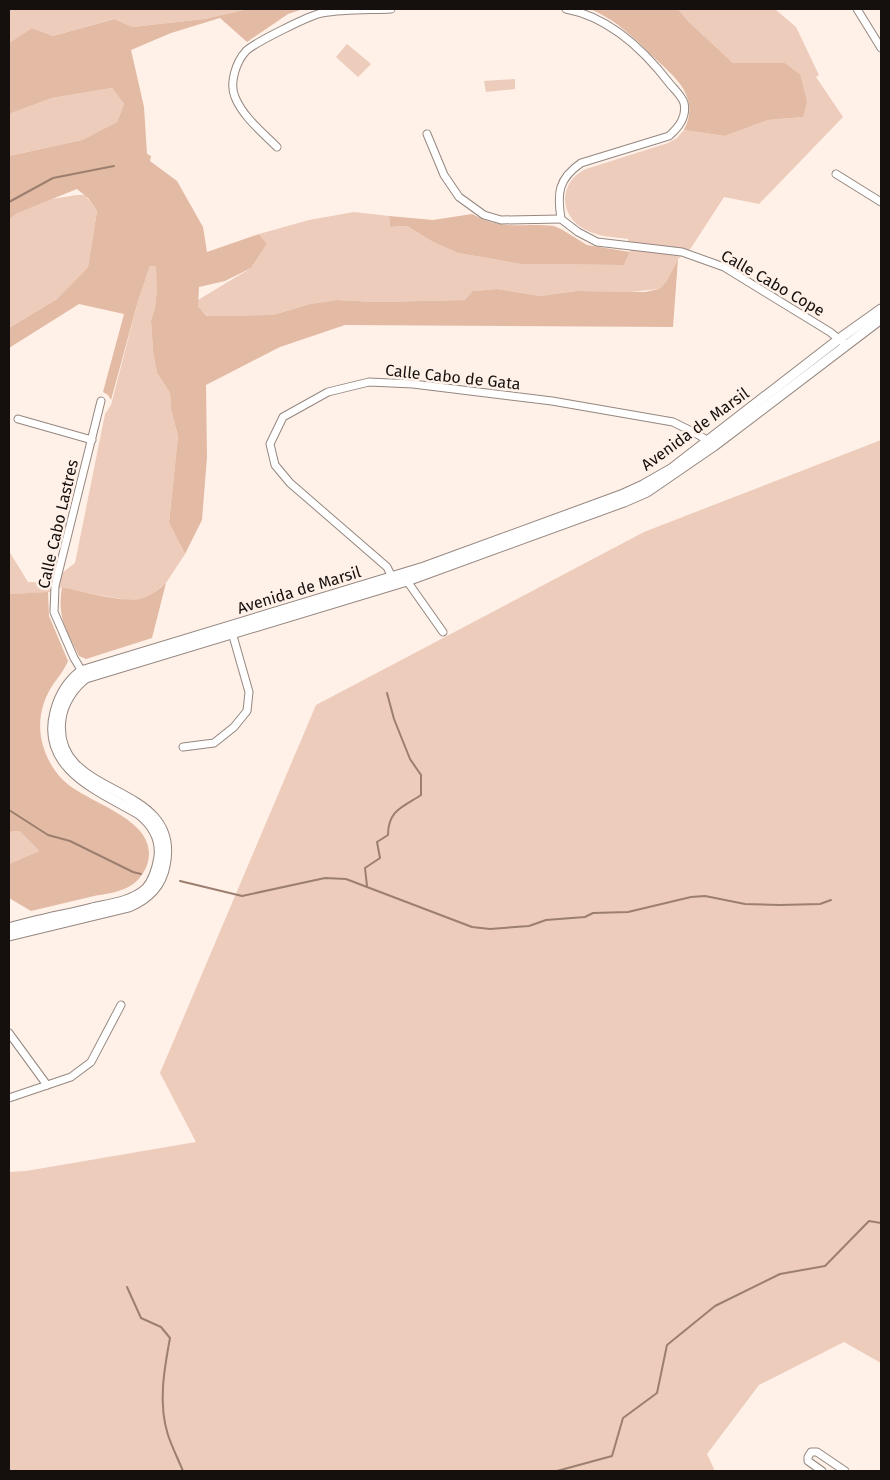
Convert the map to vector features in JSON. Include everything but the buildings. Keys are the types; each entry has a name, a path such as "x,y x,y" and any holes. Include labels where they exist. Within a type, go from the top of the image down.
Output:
{"street":[{"path":"277,147 242,109 235,97 233,87 236,68 247,50 282,30 320,13 391,9"},
{"path":"427,134 444,175 459,197 484,215 501,220 561,219 558,203 560,186 574,168 581,164 669,136 679,127 684,115 684,102 662,73 630,40 582,12 566,9"},
{"path":"857,9 881,48"},
{"path":"836,174 881,202"},
{"name":"Calle Cabo Cope","path":"561,219 578,232 597,242 682,252 724,267 830,332 842,342"},
{"name":"Avenida de Marsil","path":"9,928 126,900 145,889 151,883 158,866 160,849 158,839 147,820 83,782 68,769 59,754 54,742 52,729 57,704 74,677 408,581 647,492 842,342 881,309"},
{"name":"Avenida de Marsil","path":"842,342 881,319"},
{"name":"Calle Cabo de Gata","path":"392,577 387,567 290,483 275,465 270,444 283,417 328,392 369,382 378,382 413,384 552,401 673,422 711,444"},
{"name":"Calle Cabo Lastres","path":"84,675 74,658 54,612 56,586 102,401"},
{"path":"18,419 92,440"},
{"name":"Avenida de Marsil","path":"231,631 424,567 621,496 711,444"},
{"path":"408,581 443,632"},
{"path":"182,747 214,743 234,727 247,711 249,692 231,631"},
{"path":"9,936 129,907 140,902 157,887 165,868 167,849 165,837 153,815 144,807 87,776 74,764 62,740 61,717 73,691 84,675"},
{"path":"9,1098 71,1077 91,1062 121,1005"},
{"path":"9,1033 47,1085"},
{"path":"822,1471 808,1461 811,1452 817,1452 845,1471"}],"shaded area":[{"path":"9,9 248,9 204,19 132,27 113,19 53,36 32,28 9,43"},
{"path":"248,9 303,9 288,14 247,42 220,18 171,33 131,50 144,107 147,154 151,156 150,161 177,181 203,227 207,252 259,234 267,244 251,268 225,281 199,287 198,307 207,316 273,315 310,304 337,300 377,302 465,300 473,291 497,289 540,296 576,291 645,292 659,289 666,282 678,259 673,327 345,325 280,347 206,385 207,457 202,520 185,554 169,522 178,436 171,409 170,393 157,373 153,351 151,320 155,308 157,289 156,266 150,266 138,301 111,400 103,392 124,314 79,304 9,348 9,328 57,299 88,267 97,211 88,198 77,189 17,213 9,219 9,156 82,140 117,122 124,104 112,88 52,98 9,114 9,43 32,28 53,36 114,19 132,27 204,19"},
{"path":"590,9 678,9 689,22 733,63 785,63 800,74 807,102 803,117 768,120 725,136 684,130 689,108 686,94 680,84 628,33"},
{"path":"678,9 775,9 796,27 819,75 816,77 843,117 759,204 724,197 691,248 678,259 666,282 659,289 629,292 576,291 540,296 497,289 473,291 466,300 377,302 337,300 310,304 273,315 208,316 198,308 198,300 251,268 267,244 259,234 309,220 354,212 389,216 390,227 407,226 433,242 458,253 521,264 624,265 630,252 628,239 596,234 577,224 570,216 566,208 566,190 570,182 577,175 586,169 668,143 677,138 684,130 725,136 768,120 803,117 800,74 785,63 733,63 689,22"},
{"path":"347,44 371,64 358,77 336,57"},
{"path":"515,79 515,89 486,92 484,81"},
{"path":"112,88 124,104 117,122 82,140 9,156 9,114 52,98"},
{"path":"85,195 97,211 88,267 57,299 9,328 9,212 13,205"},
{"path":"472,214 484,220 504,225 554,226 587,245 630,252 624,265 521,264 458,253 433,242 407,226 390,227 389,216 433,220"},
{"path":"150,266 157,266 155,308 151,320 153,351 157,373 170,393 171,409 178,436 169,521 185,554 166,583 142,599 128,600 62,587 55,592 9,594 9,551 28,582 49,583 75,563 105,414 111,405 138,301"},
{"path":"881,440 881,1363 844,1342 759,1385 707,1454 715,1471 9,1471 9,1172 26,1171 196,1142 160,1073 316,705 644,532"},
{"path":"166,583 152,638 86,659 79,656 62,615 62,587 103,596 136,599 149,595"},
{"path":"48,592 49,616 68,661 50,689 42,709 40,730 46,755 55,771 74,789 134,824 144,836 149,849 147,865 143,873 135,883 128,887 31,911 9,898 9,864 39,851 19,831 9,832 9,594"},
{"path":"19,831 39,851 9,864 9,832"}],"waterway":[{"path":"9,202 53,178 114,166"},
{"path":"367,886 365,868 380,858 377,842 388,835 391,820 398,810 421,795 421,775 410,759 394,719 387,693"},
{"path":"9,810 48,835 70,841 133,872 141,874"},
{"path":"180,881 242,896 325,878 346,879 472,927 490,929 529,926 546,920 585,917 593,913 628,912 691,897 705,896 745,904 780,905 820,904 831,900"},
{"path":"557,1471 612,1456 623,1418 657,1393 667,1345 715,1306 780,1274 825,1266 869,1221 881,1223"},
{"path":"127,1287 141,1318 161,1327 170,1338 164,1375 163,1411 168,1435 183,1471"}]}
